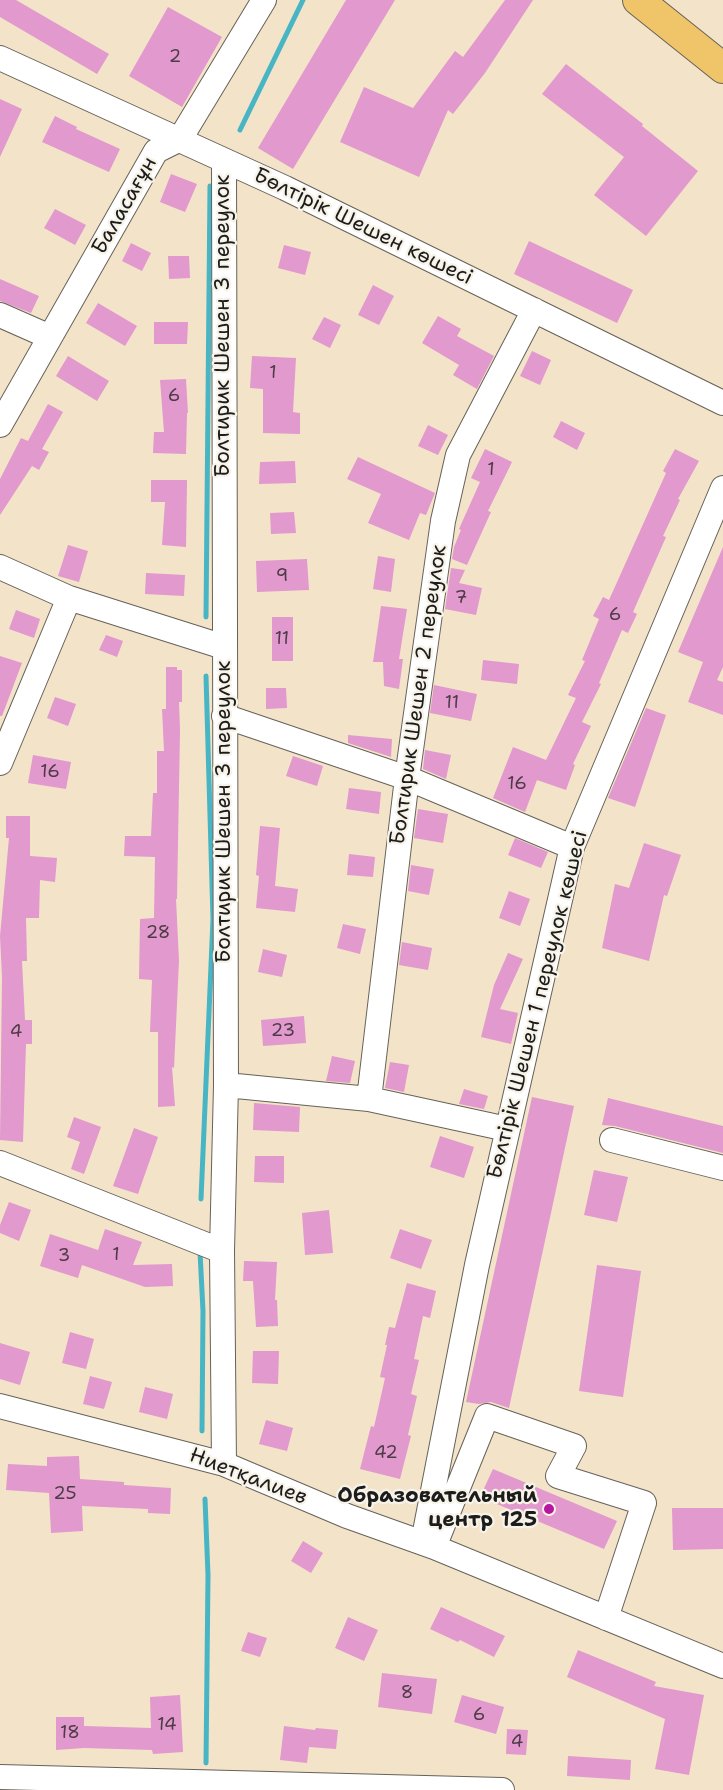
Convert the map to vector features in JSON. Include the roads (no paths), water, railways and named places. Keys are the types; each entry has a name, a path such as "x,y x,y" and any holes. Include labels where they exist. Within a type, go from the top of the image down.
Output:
{"main road":[{"path":"638,0 723,68"}],"street":[{"name":"Баласағұн","path":"0,425 156,151 180,140 264,0"},
{"name":"Бөлтірік Шешен көшесі","path":"0,58 180,140 723,403"},
{"name":"Болтирик Шешен 3 переулок","path":"224,161 226,1085 222,1251 224,1464"},
{"name":"Болтирик Шешен 2 переулок","path":"369,1099 407,778 443,521 458,454 534,310"},
{"path":"0,315 50,337"},
{"name":"Бөлтірік Шешен 1 переулок көшесі","path":"428,1545 477,1265 572,846 723,488"},
{"path":"0,567 69,598 224,647"},
{"path":"0,763 69,598"},
{"path":"224,716 407,778 572,846"},
{"path":"226,1085 369,1099 507,1129"},
{"path":"612,1140 723,1168"},
{"path":"0,1163 222,1251"},
{"name":"Ниетқалиев","path":"0,1406 224,1464 347,1516 428,1545 723,1666"},
{"path":"428,1545 487,1416 574,1446 558,1476 644,1503 606,1618"},
{"path":"0,1777 502,1790"}],"waterway":[{"path":"240,130 303,0"},
{"path":"206,617 210,186"},
{"path":"201,1199 213,919 206,676"},
{"path":"200,1252 203,1311 202,1431"},
{"path":"205,1499 208,1575 206,1763"}],"place":[{"name":"Образовательный центр 125","path":"549,1509"}]}
